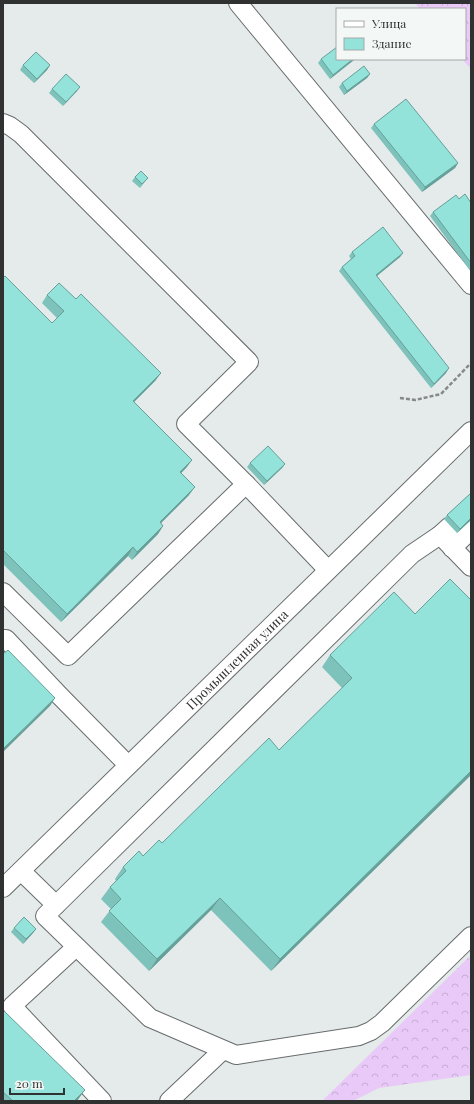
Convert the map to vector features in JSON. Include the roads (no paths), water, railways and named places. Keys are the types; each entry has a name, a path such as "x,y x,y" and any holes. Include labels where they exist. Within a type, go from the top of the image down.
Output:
{"street":[{"path":"238,3 471,285"},
{"path":"3,123 10,126 20,134 249,362 186,424 328,570"},
{"name":"Промышленная улица","path":"3,888 471,431"},
{"path":"3,592 68,656 246,484"},
{"path":"471,530 447,536 412,554 45,916 150,1018 236,1055 359,1036 371,1031 388,1018 471,936"},
{"path":"447,536 471,567"},
{"path":"3,639 6,639 128,765"},
{"path":"21,871 56,905"},
{"path":"76,947 12,1006 102,1101"},
{"path":"169,1101 223,1050"}]}
